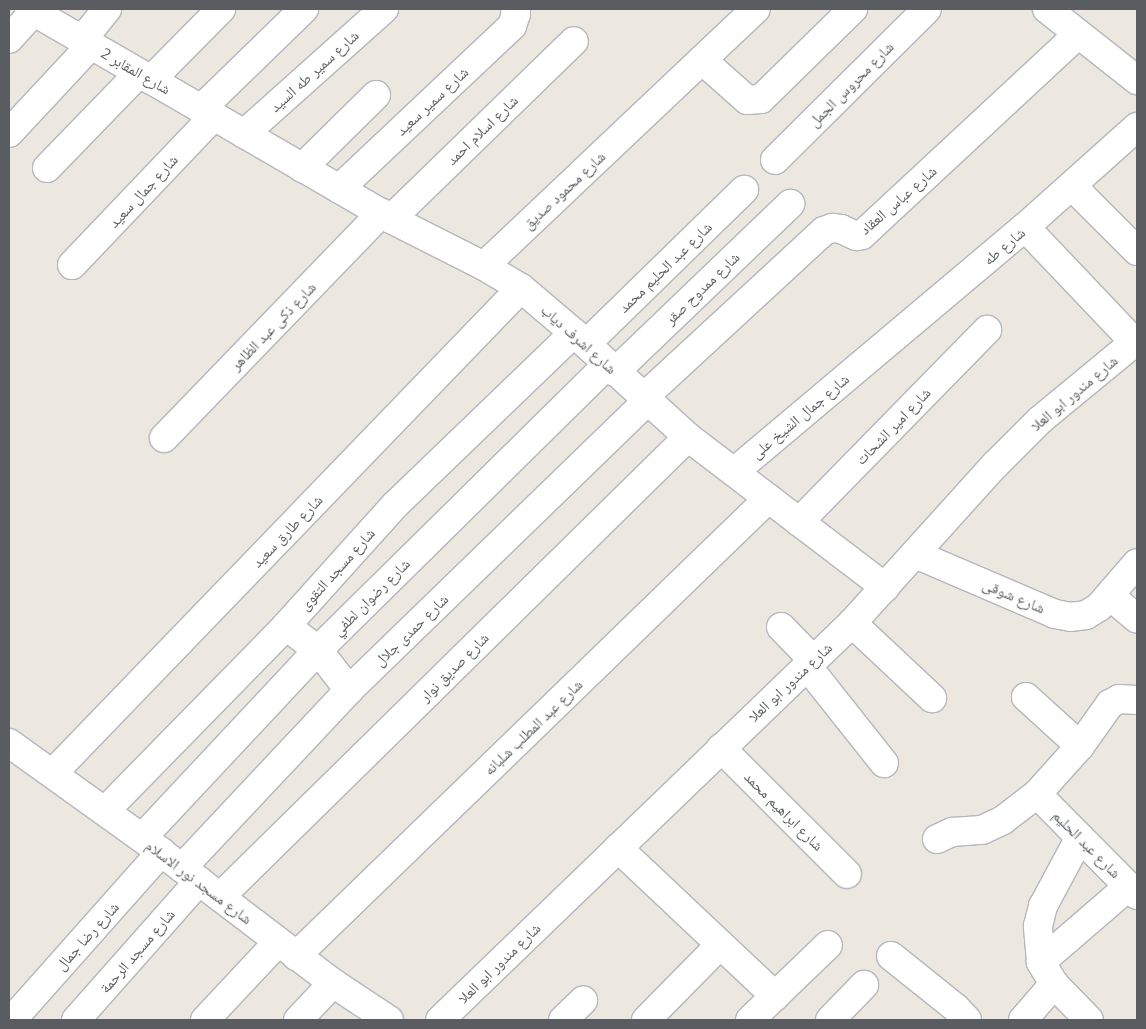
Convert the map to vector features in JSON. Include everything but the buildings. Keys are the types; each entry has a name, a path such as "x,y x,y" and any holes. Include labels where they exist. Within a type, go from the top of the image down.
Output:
{"street":[{"path":"9,133 86,42 108,9"},
{"path":"47,168 145,76 221,9"},
{"name":"شارع جمال سعيد","path":"72,266 207,113 304,9"},
{"name":"شارع سمير طه السيد","path":"244,134 384,9"},
{"name":"شارع سمير سعيد","path":"339,189 512,26 516,14 515,9"},
{"name":"شارع محمود صديق","path":"484,266 756,9"},
{"path":"702,60 747,100 761,99 853,9"},
{"name":"شارع محروس الجمل","path":"775,160 927,9"},
{"path":"9,39 32,10"},
{"name":"شارع المقابر 2","path":"32,10 244,134"},
{"path":"1065,18 1131,65"},
{"name":"شارع عباس العقاد","path":"646,399 824,231 832,228 841,229 856,236 862,235 1065,18"},
{"name":"شارع اسلام احمد","path":"386,216 574,41"},
{"path":"302,168 376,95"},
{"name":"شارع طه","path":"867,360 1025,227 1137,128"},
{"name":"شارع اشرف دياب","path":"244,134 386,216 484,266 521,288 688,437 885,587"},
{"path":"1072,186 1137,251"},
{"name":"شارع عبد الحليم محمد","path":"580,339 744,190"},
{"name":"شارع ممدوح صقر","path":"612,368 790,204"},
{"name":"شارع ذكى عبد الظاهر","path":"164,438 386,216"},
{"path":"1025,227 1136,343"},
{"name":"شارع طارق سعيد","path":"53,773 521,288"},
{"name":"شارع امير الشحات","path":"800,522 987,330"},
{"name":"شارع مسجد التقوى","path":"105,811 286,626 395,505 580,339"},
{"name":"شارع مندور ابو العلا","path":"440,1020 852,623 995,465 1040,420 1136,343"},
{"name":"شارع جمال الشيخ على","path":"734,472 867,360"},
{"name":"شارع رضوان لطفي","path":"171,860 318,650 612,368"},
{"name":"شارع حمدى جلال","path":"171,860 349,690 646,399"},
{"name":"شارع صديق نوار","path":"220,897 688,437"},
{"name":"شارع عبد المطلب شلبانه","path":"205,1020 287,949 769,498"},
{"name":"شارع شوقى","path":"915,554 1054,614 1070,617 1086,615 1100,607 1137,563"},
{"path":"1110,596 1137,620"},
{"path":"852,623 932,698"},
{"path":"286,626 318,650 349,690"},
{"path":"781,627 884,763"},
{"path":"1026,697 1080,746"},
{"path":"938,839 952,832 982,830 996,823 1037,794 1080,746 1110,704 1119,699 1137,700"},
{"name":"شارع مسجد نور الاسلام","path":"9,743 105,811 382,1019"},
{"name":"شارع ابراهيم محمد","path":"721,748 847,874"},
{"name":"شارع عبد الحليم","path":"1037,794 1133,890"},
{"path":"1080,837 1043,906 1038,926 1048,973 1089,1020"},
{"path":"618,848 775,996"},
{"name":"شارع رضا جمال","path":"12,1020 171,860"},
{"name":"شارع مسجد الرحمة","path":"76,1020 171,860"},
{"path":"1023,1020 1048,973 1133,890"},
{"path":"646,1020 720,945"},
{"path":"750,1020 828,945"},
{"path":"891,956 956,1008 967,1020"},
{"path":"298,1020 333,983"},
{"path":"830,1020 864,985"},
{"path":"563,1020 583,1001"}]}
